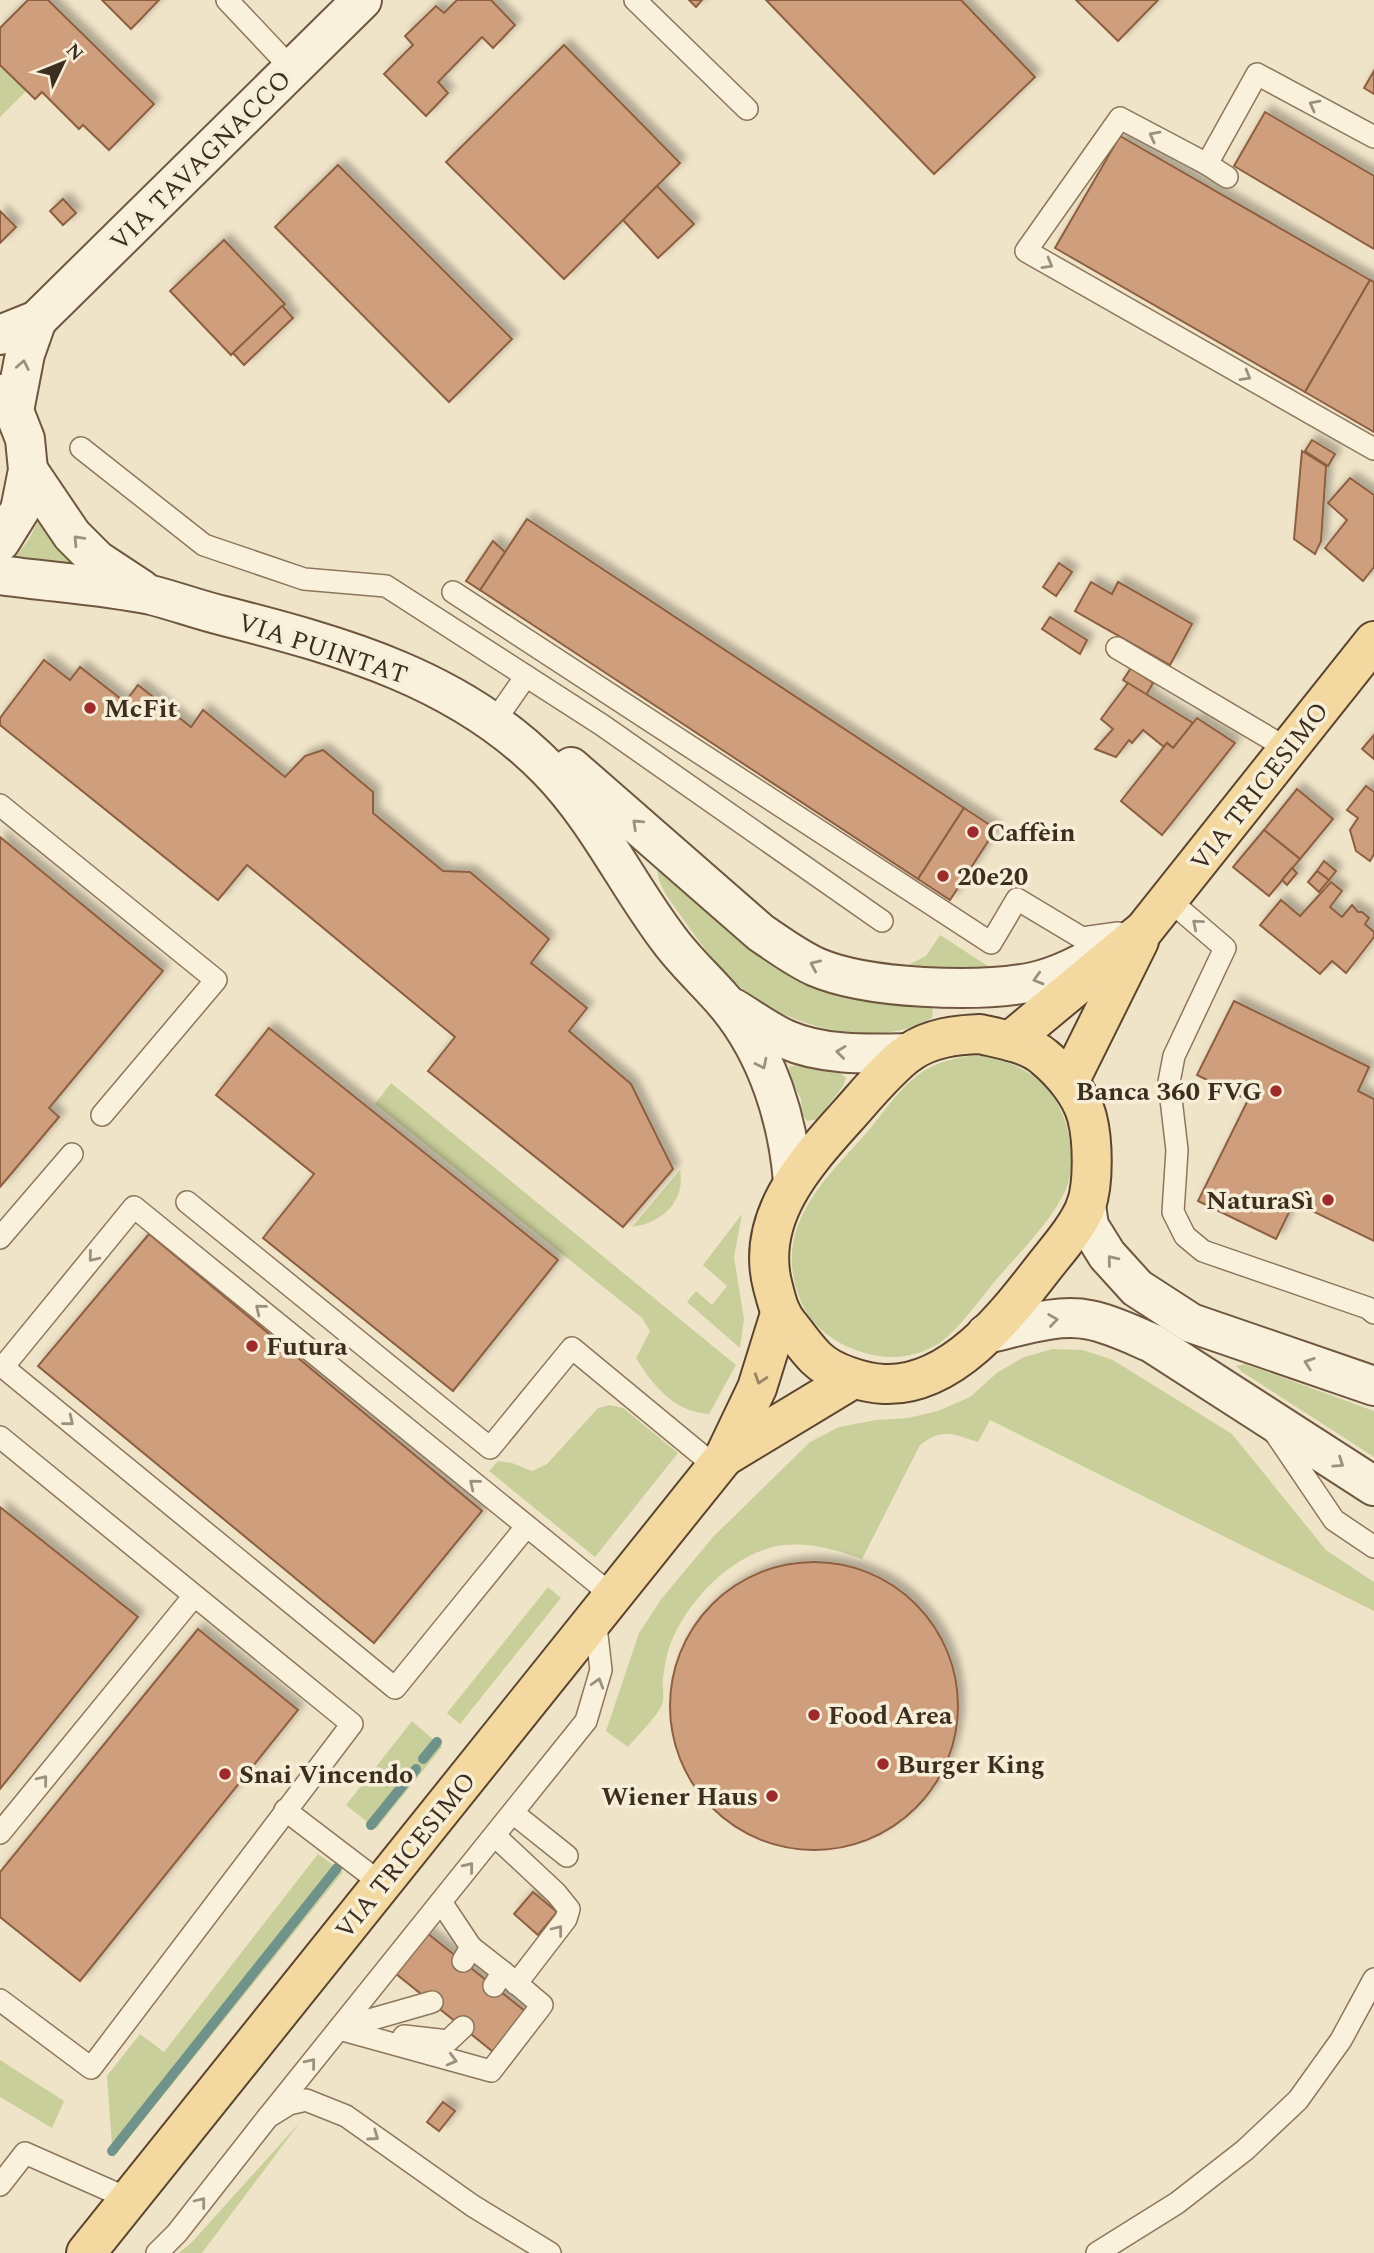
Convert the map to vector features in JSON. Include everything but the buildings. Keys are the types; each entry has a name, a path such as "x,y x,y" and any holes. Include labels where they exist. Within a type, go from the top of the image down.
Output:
{"main road":[{"name":"VIA TAVAGNACCO","path":"0,335 37,320 362,0"},
{"name":"VIA TAVAGNACCO","path":"7,402 37,320"},
{"path":"0,542 20,510 28,470 25,439 7,402"},
{"name":"VIA PUINTAT","path":"28,470 72,535 97,561 151,596"},
{"name":"VIA PUINTAT","path":"0,575 151,596 365,656 447,692 494,722 537,758 587,813 669,940 727,1005 744,1029 768,1076 785,1129 793,1182"},
{"name":"VIA TRICESIMO","path":"1010,1041 1144,929 1374,641"},
{"path":"494,722 557,755 761,933 790,953 818,967 868,981 993,987 1034,981 1081,964 1144,929"},
{"name":"VIA TRICESIMO","path":"1069,1082 1144,929"},
{"name":"VIA PUINTAT","path":"727,1005 785,1039 813,1048 864,1055 909,1052"},
{"path":"1086,1205 1064,1241 1006,1316 958,1358 929,1375 909,1382 884,1384 853,1379 818,1360 780,1314 769,1273 770,1241 778,1208 793,1182 858,1104 909,1052 954,1035 980,1034 1010,1041 1042,1055 1069,1082 1087,1116 1092,1165 1086,1205 1089,1226 1107,1255 1137,1288 1191,1323 1373,1382"},
{"name":"VIA TRICESIMO","path":"86,2253 720,1462 757,1388 780,1314"},
{"path":"986,1334 1058,1318 1090,1320 1152,1343 1374,1486"},
{"name":"VIA TRICESIMO","path":"720,1462 853,1379"}],"lane":[{"path":"227,0 292,69"},
{"path":"635,0 747,109"},
{"path":"1207,164 1257,74 1374,137"},
{"path":"1227,177 1120,118 1026,251 1374,449"},
{"path":"81,448 204,545 304,579 386,586 602,725 882,921"},
{"path":"453,592 990,943 1017,899 1082,938 1144,929"},
{"path":"1117,648 1288,750"},
{"path":"494,722 526,676"},
{"path":"0,805 216,979 102,1115"},
{"path":"1169,900 1225,948 1174,1056 1169,1082 1177,1150 1173,1212 1185,1236 1203,1251 1368,1308 1374,1313"},
{"path":"0,1238 72,1154"},
{"path":"187,1202 490,1448 572,1348 720,1462"},
{"path":"157,2253 177,2233 586,1721 601,1670 604,1607 526,1527 134,1207 3,1367 395,1688 526,1527"},
{"path":"1261,1411 1334,1520 1374,1547"},
{"path":"0,1437 352,1724 92,2068 0,2000"},
{"path":"0,1833 194,1595"},
{"path":"285,1810 382,1884"},
{"path":"513,1813 567,1856"},
{"path":"495,1836 556,1893 569,1909 566,1919 504,1981"},
{"path":"339,2029 491,2071 542,2005 467,1954 442,1902"},
{"path":"1097,2253 1177,2203 1245,2150 1298,2100 1341,2040 1374,1979"},
{"path":"339,2029 432,2002"},
{"path":"339,2029 448,2041 463,2027"},
{"path":"268,2117 289,2104 306,2100 346,2116 451,2190 550,2253"},
{"path":"0,2185 25,2153 130,2199"}],"green space":[{"path":"0,65 26,91 0,117"},
{"path":"40,518 80,571 14,559"},
{"path":"658,863 923,1002 933,1009 932,1018 896,1031 858,1033 819,1027 765,1005 737,984 700,942 665,893 657,871"},
{"path":"940,935 997,972 892,973 926,956"},
{"path":"978,1055 1012,1064 1027,1072 1051,1094 1060,1108 1070,1142 1071,1166 1066,1189 1043,1225 945,1339 929,1349 901,1357 882,1357 852,1349 825,1333 804,1309 793,1273 792,1249 797,1227 820,1186 911,1081 939,1063"},
{"path":"797,1065 839,1073 846,1078 818,1119 807,1121 802,1114 801,1099 789,1076 789,1067"},
{"path":"391,1083 736,1365 709,1414 679,1405 658,1388 646,1373 636,1358 650,1331 642,1318 375,1104"},
{"path":"680,1170 679,1191 670,1209 653,1221 632,1227"},
{"path":"742,1214 734,1257 744,1319 740,1348 687,1302 696,1291 712,1305 727,1286 703,1265"},
{"path":"1053,1349 1083,1350 1113,1360 1232,1434 1326,1550 1374,1582 1374,1611 990,1420 978,1442 942,1434 920,1445 862,1559 818,1547 784,1545 756,1553 724,1572 697,1599 676,1631 665,1663 663,1702 655,1716 628,1747 606,1731 639,1633 662,1598 713,1537 810,1442 839,1427 876,1420 908,1418 938,1411 970,1397 998,1372 1024,1357"},
{"path":"1245,1364 1374,1411 1374,1457 1236,1366"},
{"path":"610,1405 623,1408 678,1453 595,1557 489,1471 498,1461 532,1471 547,1464 598,1408"},
{"path":"548,1587 561,1598 460,1724 447,1713"},
{"path":"412,1721 442,1747 376,1829 346,1805"},
{"path":"318,1854 343,1872 113,2158 107,2076 140,2034 164,2052"},
{"path":"0,2060 64,2101 52,2128 0,2097"},
{"path":"301,2121 202,2253 179,2253 192,2242"}],"waterway":[{"path":"423,1759 437,1742"},
{"path":"371,1825 416,1769"},
{"path":"112,2151 337,1868"}],"place":[{"name":"McFit","path":"90,708"},
{"name":"Caffèin","path":"973,832"},
{"name":"20e20","path":"943,876"},
{"name":"Banca 360 FVG","path":"1276,1091"},
{"name":"NaturaSì","path":"1328,1200"},
{"name":"Futura","path":"252,1346"},
{"name":"Food Area","path":"814,1715"},
{"name":"Burger King","path":"883,1764"},
{"name":"Snai Vincendo","path":"225,1774"},
{"name":"Wiener Haus","path":"772,1796"}]}
